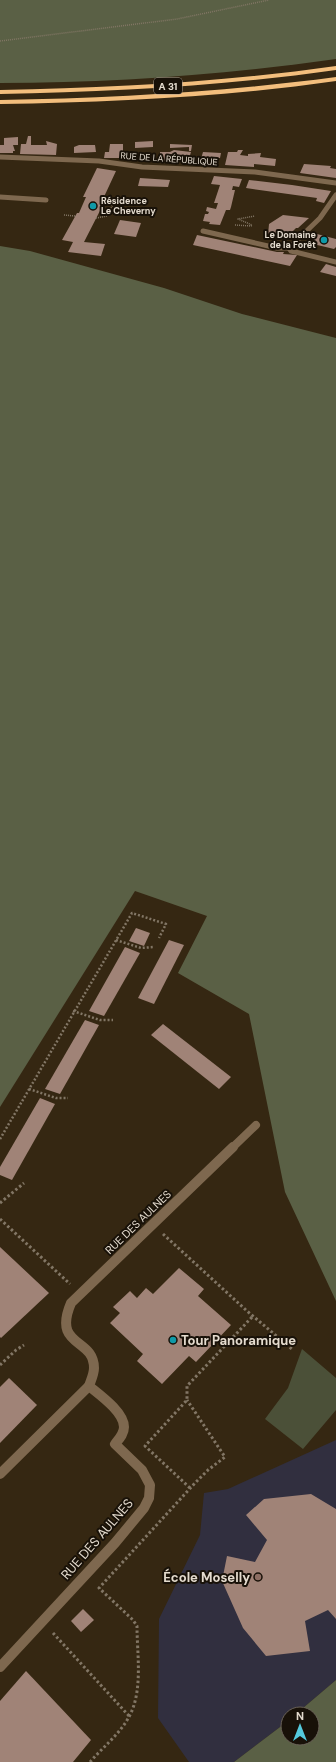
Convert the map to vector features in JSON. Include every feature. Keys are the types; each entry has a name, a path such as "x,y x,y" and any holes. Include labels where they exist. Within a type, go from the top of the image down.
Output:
{"highway":[{"name":"A 31","path":"0,92 161,86 270,76 336,68"},
{"name":"A 31","path":"0,102 186,95 254,89 336,79"}],"street":[{"name":"RUE DE LA RÉPUBLIQUE","path":"0,157 255,172 336,183"},
{"path":"289,248 320,218 336,195"},
{"path":"0,197 46,200"},
{"path":"203,231 277,248 289,248 291,251 336,262"},
{"name":"RUE DES AULNES","path":"0,1667 114,1543 144,1508 149,1498 150,1485 142,1470 115,1444 122,1435 124,1427 123,1420 117,1412 89,1386 94,1370 91,1357 67,1332 64,1321 65,1313 70,1303 256,1125"},
{"path":"0,1474 89,1386"}],"path":[{"path":"0,41 177,19 269,0"},
{"path":"96,218 107,216 114,202 120,198"},
{"path":"64,215 75,216"},
{"path":"0,1139 73,1011 132,913 166,924 159,938"},
{"path":"116,940 142,948 154,946"},
{"path":"73,1011 100,1020 113,1020"},
{"path":"29,1089 56,1098 68,1098"},
{"path":"0,1203 24,1183"},
{"path":"0,1219 80,1294"},
{"path":"152,1224 253,1316 294,1350"},
{"path":"90,1762 130,1716 135,1703 136,1691 137,1626 133,1620 99,1588 190,1488 208,1470 225,1457 187,1400 187,1386 253,1316"},
{"path":"0,1365 16,1350 24,1345"},
{"path":"187,1400 145,1446 190,1488"},
{"path":"42,1621 130,1716"}],"shaded area":[{"name":"École Moselly","path":"336,1440 336,1680 305,1706 280,1706 280,1727 234,1762 189,1762 158,1718 159,1619 200,1535 204,1493 228,1489"}],"green space":[{"path":"0,0 336,0 336,59 252,70 126,80 0,83"},
{"path":"0,246 30,251 164,288 242,314 336,338 336,1301 285,1192 249,1014 178,973 207,916 135,891 0,1107"},
{"path":"302,1349 336,1378 336,1410 303,1449 265,1419 288,1388"},
{"path":"336,1680 336,1762 234,1762 280,1727 280,1746 320,1746 320,1706 305,1706"}],"building":[{"path":"28,136 31,136 31,145 47,145 46,141 57,144 56,155 20,154 21,144 26,144"},
{"path":"18,137 18,145 13,145 15,151 13,151 13,153 0,153 0,145 4,145 4,138"},
{"path":"153,141 153,147 135,148 135,142"},
{"path":"110,144 123,144 123,158 104,158 105,152 109,152"},
{"path":"170,144 192,145 191,151 189,151 189,147 170,148"},
{"path":"79,145 95,145 96,152 74,153 74,147"},
{"path":"174,150 191,152 188,162 160,161 160,152 170,152"},
{"path":"238,150 243,150 240,155 248,156 248,154 261,153 260,157 276,159 275,166 254,164 254,167 225,165 228,152 237,152"},
{"path":"203,152 221,153 220,158 215,158 214,160 201,159"},
{"path":"304,164 331,166 330,168 336,169 336,178 300,173"},
{"name":"Résidence Le Cheverny","path":"97,168 116,171 103,199 106,199 84,242 105,244 101,256 68,252 73,242 62,240 77,213 79,213 86,197 83,197"},
{"path":"214,176 242,179 239,187 233,186 232,190 235,190 230,210 226,210 220,225 209,224 210,222 203,221 205,214 208,214 209,212 206,211 207,207 216,209 218,203 214,203 220,185 211,184"},
{"path":"140,178 170,180 168,187 138,186"},
{"path":"249,180 331,191 324,203 316,201 317,198 246,188"},
{"path":"283,215 309,218 298,228 296,228 287,239 268,235 269,224"},
{"name":"Résidence Le Cheverny","path":"120,220 141,223 136,237 114,234"},
{"name":"Le Domaine de la Forêt","path":"317,234 336,239 336,247 334,249 309,243 312,242"},
{"path":"197,235 277,252 284,252 283,254 297,255 290,266 193,245"},
{"name":"Le Domaine de la Forêt","path":"326,264 336,267 336,276 320,272"},
{"path":"136,928 150,933 144,946 129,941"},
{"path":"169,940 184,945 154,1004 138,998"},
{"path":"125,947 140,953 104,1016 89,1011"},
{"path":"85,1020 99,1025 60,1094 45,1089"},
{"path":"163,1024 231,1077 219,1089 151,1035"},
{"path":"40,1098 55,1104 12,1180 0,1175 0,1167"},
{"path":"0,1247 49,1293 1,1338 0,1337"},
{"name":"Tour Panoramique","path":"179,1268 204,1289 198,1296 231,1325 196,1362 189,1356 162,1384 137,1361 143,1354 110,1323 120,1313 113,1307 130,1291 137,1298 146,1288 153,1294"},
{"path":"9,1378 37,1405 0,1443 0,1387"},
{"path":"311,1494 336,1509 336,1619 328,1610 305,1621 310,1651 266,1656 243,1628 222,1581 227,1556 255,1562 267,1540 246,1515 264,1499"},
{"path":"83,1609 94,1620 81,1632 71,1621"},
{"path":"26,1671 91,1740 73,1762 0,1762 0,1701"}],"place":[{"name":"Résidence Le Cheverny","path":"93,206"},
{"name":"Le Domaine de la Forêt","path":"324,240"},
{"name":"Tour Panoramique","path":"173,1340"},
{"name":"École Moselly","path":"258,1577"}]}
